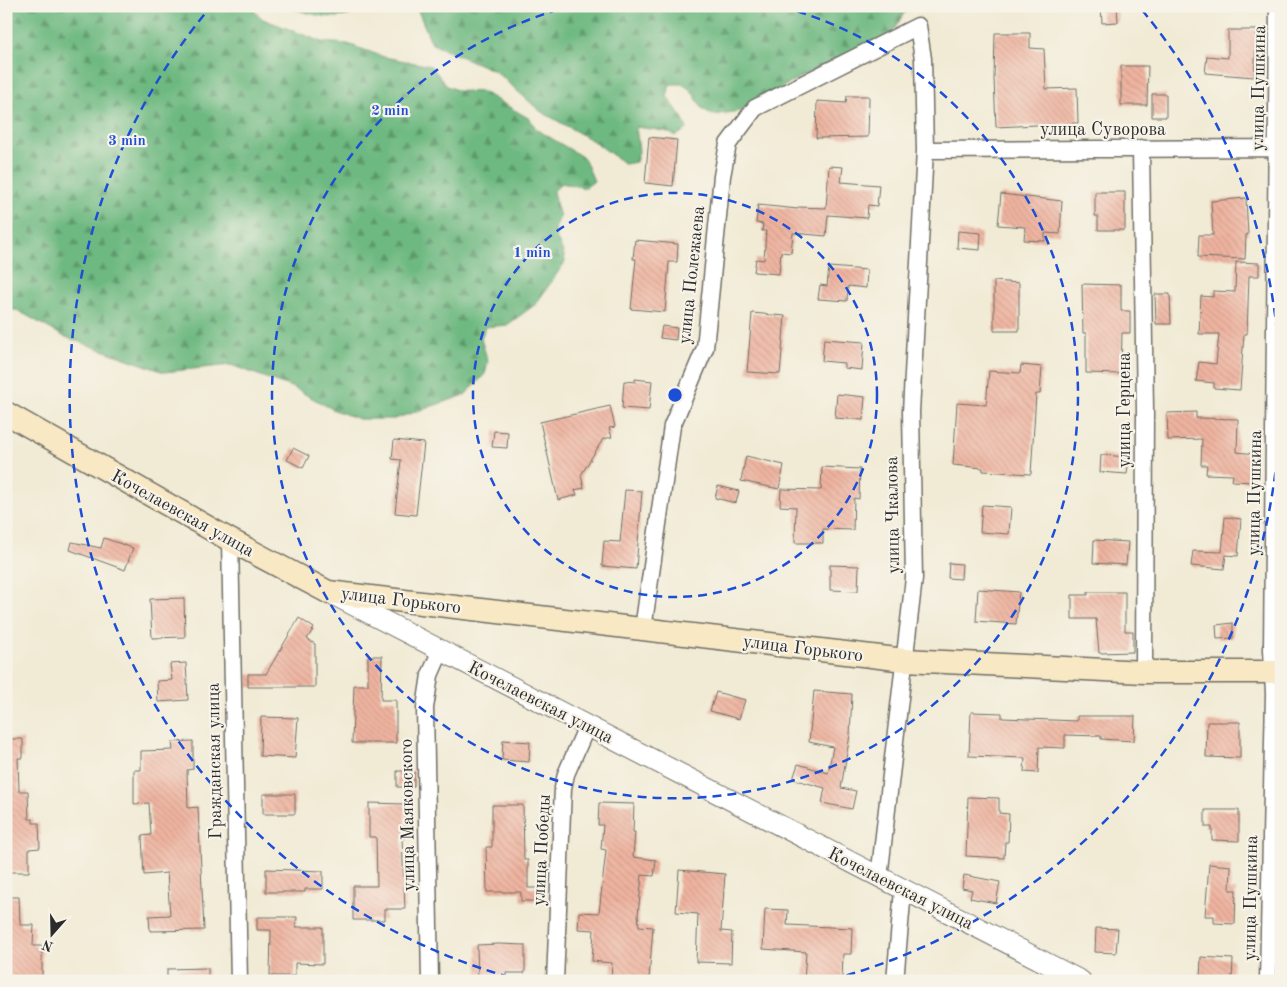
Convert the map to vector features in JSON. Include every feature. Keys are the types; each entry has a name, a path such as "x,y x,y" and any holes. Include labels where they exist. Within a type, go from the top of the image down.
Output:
{"main road":[{"name":"Кочелаевская улица","path":"6,413 230,540 328,592"},
{"name":"улица Горького","path":"328,592 905,660 1144,672 1277,672"}],"street":[{"name":"улица Пушкина","path":"1268,981 1277,672 1278,6"},
{"name":"улица Чкалова","path":"879,878 914,578 911,412 925,150 924,59 918,26"},
{"name":"улица Полежаева","path":"643,629 672,426 705,348 722,176 728,144 755,108 918,26"},
{"name":"улица Герцена","path":"1140,148 1145,410 1144,672"},
{"name":"улица Суворова","path":"925,150 1279,149"},
{"name":"Гражданская улица","path":"230,540 239,981"},
{"name":"Кочелаевская улица","path":"328,592 903,890 1051,974 1081,981"},
{"name":"улица Маяковского","path":"430,981 425,708 430,674 441,650"},
{"name":"улица Победы","path":"555,981 563,788 566,774 587,726"},
{"path":"895,981 903,890"}],"green space":[{"path":"6,6 259,6 254,11 263,19 322,42 348,44 384,57 431,66 447,86 459,91 483,92 530,119 536,129 584,158 594,181 585,188 561,183 553,192 560,217 555,230 565,262 536,304 507,325 485,327 481,339 488,362 485,374 465,395 394,419 359,419 334,410 294,388 231,365 164,372 63,336 17,310 6,310"},
{"path":"284,6 366,6 347,16 337,17 316,15"},
{"path":"416,6 916,6 904,13 892,33 802,76 740,111 713,115 703,109 691,90 682,84 670,84 667,97 682,117 687,129 676,136 665,131 636,127 639,151 636,162 625,164 595,142 540,111 495,71 432,44"}],"building":[{"path":"1101,6 1117,6 1118,22 1102,23"},
{"path":"1228,30 1257,30 1254,77 1205,73 1207,56 1228,58"},
{"path":"995,33 1030,33 1030,48 1044,49 1046,89 1077,88 1078,123 996,127"},
{"path":"1121,66 1148,66 1147,105 1121,105"},
{"path":"1152,94 1166,94 1166,117 1152,117"},
{"path":"847,96 869,96 868,137 816,138 817,101 846,103"},
{"path":"649,137 677,140 673,186 645,183"},
{"path":"829,166 843,167 841,182 879,185 877,206 868,205 867,218 828,215 826,236 793,233 791,253 781,252 779,274 754,272 756,259 764,260 766,231 762,231 763,224 756,223 758,205 798,209 798,207 826,208"},
{"path":"1095,192 1125,192 1125,230 1098,230 1098,216 1095,216"},
{"path":"1001,194 1062,201 1060,234 1045,233 1045,241 1024,240 1025,227 998,225"},
{"path":"1246,198 1248,235 1246,235 1245,259 1198,257 1199,235 1213,235 1211,201"},
{"path":"958,231 981,233 980,250 957,248"},
{"path":"635,240 678,244 677,262 669,262 665,312 631,309 636,259 633,259"},
{"path":"1236,262 1259,263 1259,276 1249,276 1247,334 1244,334 1240,390 1214,388 1214,383 1196,381 1199,362 1216,364 1219,334 1199,334 1201,296 1213,297 1213,291 1235,292"},
{"path":"829,267 867,270 866,288 848,286 847,301 818,299 820,285 827,286"},
{"path":"994,281 1019,283 1019,331 994,331"},
{"path":"1082,284 1121,285 1121,311 1130,311 1130,333 1122,333 1121,374 1086,373 1086,333 1083,333"},
{"path":"1155,294 1170,294 1171,324 1156,324"},
{"path":"752,313 785,316 780,374 747,372"},
{"path":"662,326 677,328 676,340 660,338"},
{"path":"824,339 864,342 862,370 844,368 844,363 822,361"},
{"path":"1021,365 1042,367 1040,394 1036,394 1031,474 983,471 983,468 953,465 957,403 986,405 989,371 1020,373"},
{"path":"635,379 652,381 649,410 622,408 624,381 635,382"},
{"path":"837,394 865,397 863,420 835,418"},
{"path":"610,406 615,427 609,428 612,437 603,439 581,475 584,488 575,490 577,495 558,500 540,422"},
{"path":"1196,412 1196,418 1238,419 1237,452 1256,454 1254,482 1232,481 1233,475 1206,474 1207,465 1201,465 1202,439 1168,440 1167,413"},
{"path":"494,431 508,432 507,448 492,447"},
{"path":"394,440 424,443 416,515 395,513 401,460 392,459"},
{"path":"293,448 309,456 303,468 287,460"},
{"path":"1101,455 1129,457 1127,474 1100,472"},
{"path":"746,456 784,465 779,489 741,481"},
{"path":"822,467 860,469 859,499 854,498 853,530 823,529 823,543 795,543 796,507 780,506 781,489 821,490"},
{"path":"718,486 739,491 736,503 715,498"},
{"path":"625,490 642,491 636,569 602,566 604,541 620,542"},
{"path":"982,505 1011,507 1009,534 980,532"},
{"path":"1225,517 1241,519 1238,556 1226,555 1224,569 1191,566 1193,551 1222,552"},
{"path":"104,538 133,548 125,570 70,550 72,542 101,548"},
{"path":"1094,540 1128,542 1126,565 1093,563"},
{"path":"949,563 962,564 961,579 948,578"},
{"path":"830,565 859,566 858,591 830,590"},
{"path":"978,589 1019,592 1016,624 976,621"},
{"path":"1088,592 1125,592 1125,631 1133,631 1133,652 1099,653 1096,619 1072,619 1072,595 1088,595"},
{"path":"184,598 185,637 152,638 150,599"},
{"path":"299,618 314,628 307,639 315,644 315,687 248,687 248,674 266,674"},
{"path":"1233,623 1233,638 1217,639 1216,625"},
{"path":"368,656 382,656 381,700 396,700 396,743 352,743 354,685 368,685"},
{"path":"186,663 188,700 158,702 157,681 172,680 170,664"},
{"path":"814,691 852,694 850,735 841,788 856,791 852,809 822,803 825,788 793,779 798,764 828,773 833,747 809,742"},
{"path":"716,692 745,700 739,719 710,711"},
{"path":"971,712 1002,713 1002,718 1077,721 1077,716 1135,716 1134,741 1101,739 1101,736 1065,735 1065,748 1039,747 1038,773 1024,772 1025,758 969,756"},
{"path":"261,717 298,718 295,758 260,756"},
{"path":"1207,722 1240,722 1240,758 1206,757"},
{"path":"6,739 23,739 23,758 18,758 19,791 28,791 29,819 33,819 33,823 39,823 40,848 29,849 29,872 6,872"},
{"path":"503,740 530,742 529,762 502,760"},
{"path":"193,741 193,769 187,770 188,808 198,807 204,930 150,931 149,916 170,915 167,873 144,875 142,836 151,835 149,803 134,804 134,770 141,770 141,751 173,750 172,742"},
{"path":"397,771 414,771 414,787 397,787"},
{"path":"263,794 295,794 295,814 263,814"},
{"path":"968,797 999,798 999,813 1009,814 1008,842 1005,842 1004,858 966,856"},
{"path":"369,803 405,804 405,838 402,838 405,909 385,909 385,920 353,920 353,886 377,886 376,837 369,837"},
{"path":"599,803 634,804 633,832 635,832 633,857 656,860 654,876 642,875 638,915 639,926 653,927 649,979 611,981 612,963 592,961 594,930 578,929 579,912 599,913 606,850 601,849 603,825 598,825"},
{"path":"492,805 523,805 524,860 528,860 528,888 539,888 538,901 521,901 521,892 487,892 486,847 492,847"},
{"path":"1205,810 1239,810 1239,841 1212,840 1212,827 1205,827"},
{"path":"1209,864 1231,866 1230,890 1236,890 1235,924 1214,923 1214,916 1205,916"},
{"path":"266,869 323,871 323,889 305,889 305,892 266,892"},
{"path":"679,870 725,874 721,931 732,932 731,963 696,962 698,914 676,912"},
{"path":"964,875 1000,882 996,903 970,898 972,890 962,888"},
{"path":"6,897 19,897 20,925 34,925 33,946 42,946 42,981 6,981"},
{"path":"765,909 788,910 787,925 852,928 851,954 843,954 842,981 804,981 806,952 763,949"},
{"path":"257,917 297,917 296,927 323,927 323,964 295,963 295,976 270,976 271,930 257,930"},
{"path":"1096,928 1118,929 1116,953 1095,952"},
{"path":"477,945 525,945 525,973 506,973 506,981 478,981"},
{"path":"1201,957 1233,959 1232,981 1200,981"},
{"path":"208,968 208,981 167,981 167,969"}]}
